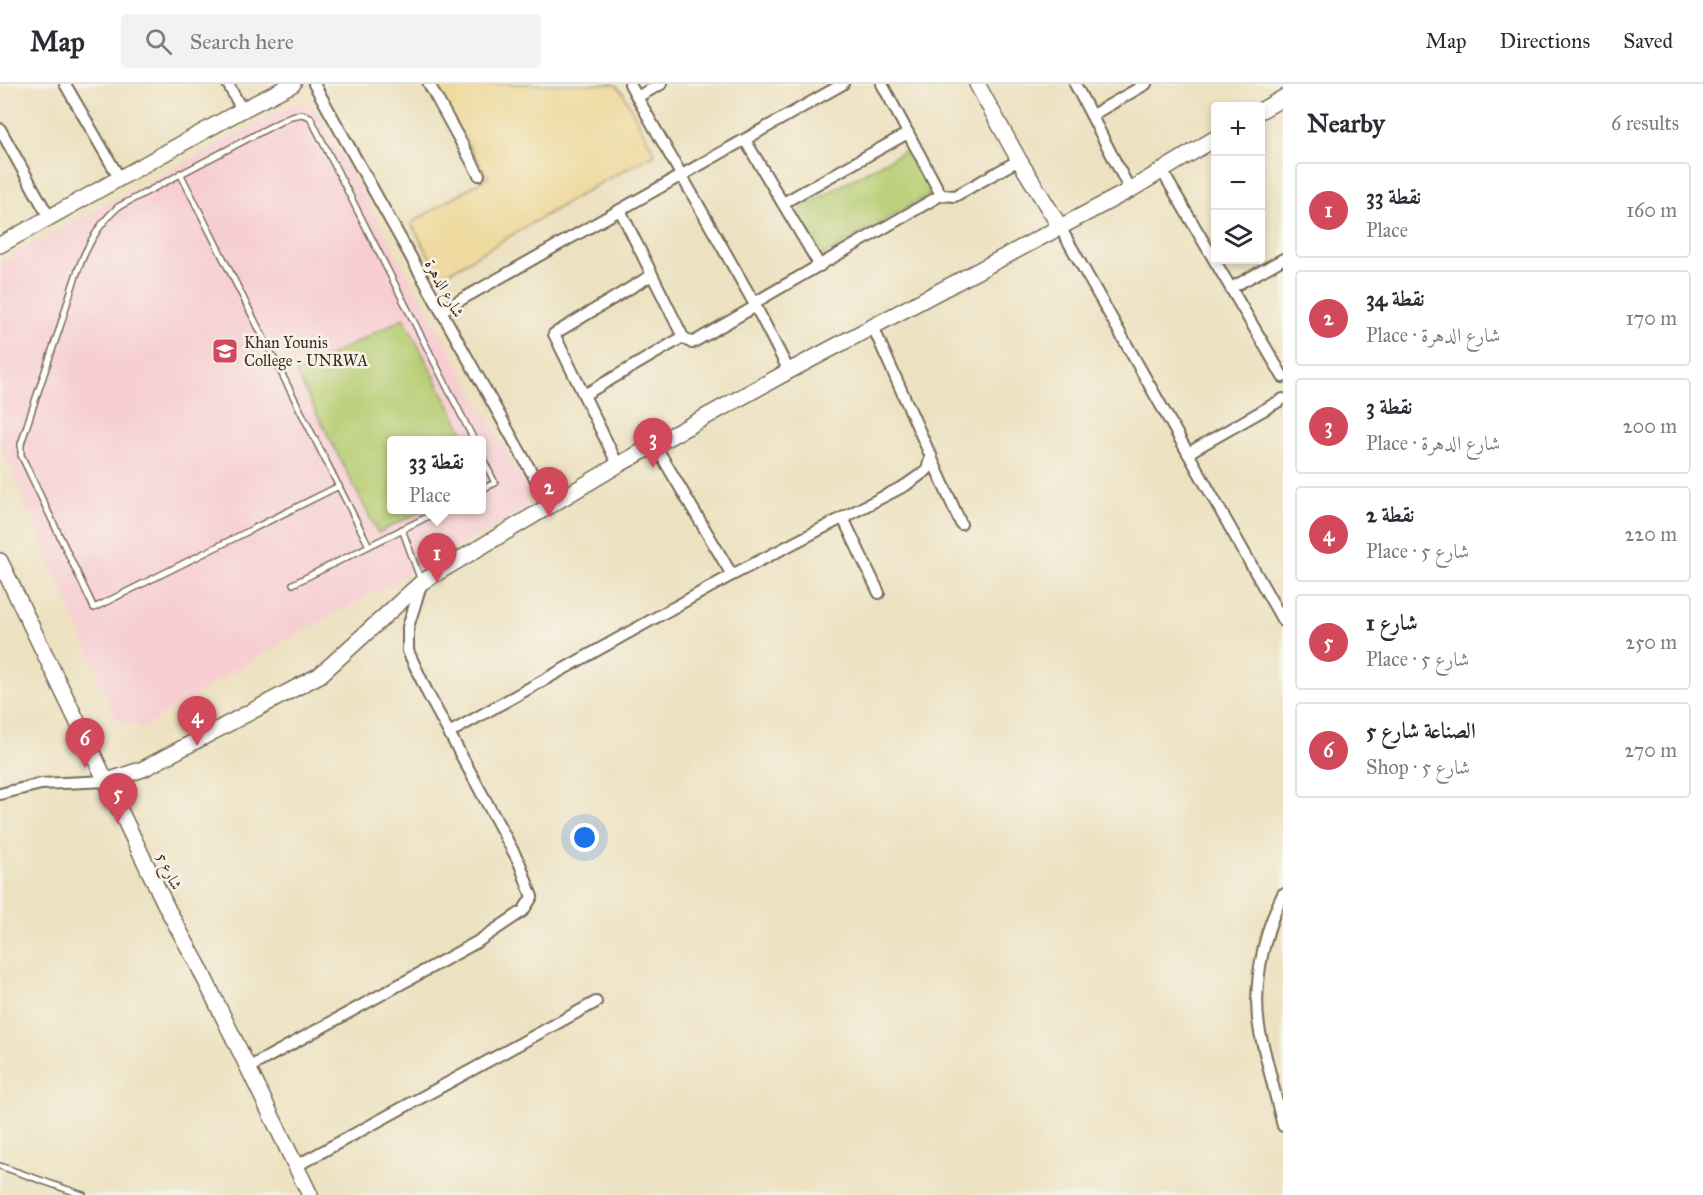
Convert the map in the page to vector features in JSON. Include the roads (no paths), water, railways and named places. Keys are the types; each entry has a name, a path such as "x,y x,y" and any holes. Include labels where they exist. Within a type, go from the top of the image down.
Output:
{"street":[{"path":"65,84 120,179"},
{"path":"228,84 243,110"},
{"path":"0,245 293,84"},
{"name":"شارع الدهرة","path":"314,84 551,507"},
{"path":"429,84 479,175"},
{"path":"630,84 755,305 789,371"},
{"path":"637,97 661,84"},
{"path":"441,311 843,84"},
{"path":"882,84 941,195"},
{"path":"977,84 1283,621"},
{"path":"1074,84 1130,190"},
{"path":"1092,115 1146,84"},
{"path":"1265,108 1283,98"},
{"path":"0,129 49,217"},
{"path":"783,203 908,133"},
{"path":"745,140 820,266"},
{"path":"0,794 41,783 107,781 143,769 320,675 422,582 618,465 789,371 1130,190 1211,140"},
{"path":"620,210 683,337 692,343 941,195 955,196 1019,160"},
{"path":"1162,171 1283,377"},
{"path":"1231,288 1283,259"},
{"path":"618,465 554,334 652,275"},
{"path":"873,327 961,524"},
{"path":"584,395 683,337"},
{"path":"1188,453 1283,399"},
{"path":"655,445 732,575"},
{"path":"450,733 732,575 906,485 927,470 931,455"},
{"path":"843,518 879,593"},
{"name":"شارع 5","path":"0,561 310,1195"},
{"path":"248,1068 477,942 523,911 532,897 520,864 408,651 408,627 422,582"},
{"path":"1283,894 1268,932 1260,961 1259,1015 1261,1040 1268,1060 1283,1126"},
{"path":"296,1166 596,1002"}],"lane":[{"path":"339,486 94,608 21,454 21,444 85,250 97,228 118,207 291,116 302,114 310,117 471,436"},
{"path":"180,173 369,546"},
{"path":"486,465 495,483 486,487"},
{"path":"292,584 433,514"},
{"path":"402,529 422,582"},
{"path":"0,1166 83,1195"}],"place":[{"name":"Khan Younis College - UNRWA","path":"225,351"},
{"name":"نقطة 3","path":"653,468"},
{"name":"نقطة 34","path":"549,517"},
{"name":"نقطة 33","path":"437,583"},
{"name":"نقطة 2","path":"197,746"},
{"name":"الصناعة شارع 5","path":"85,768"},
{"name":"شارع 1","path":"118,823"}]}
